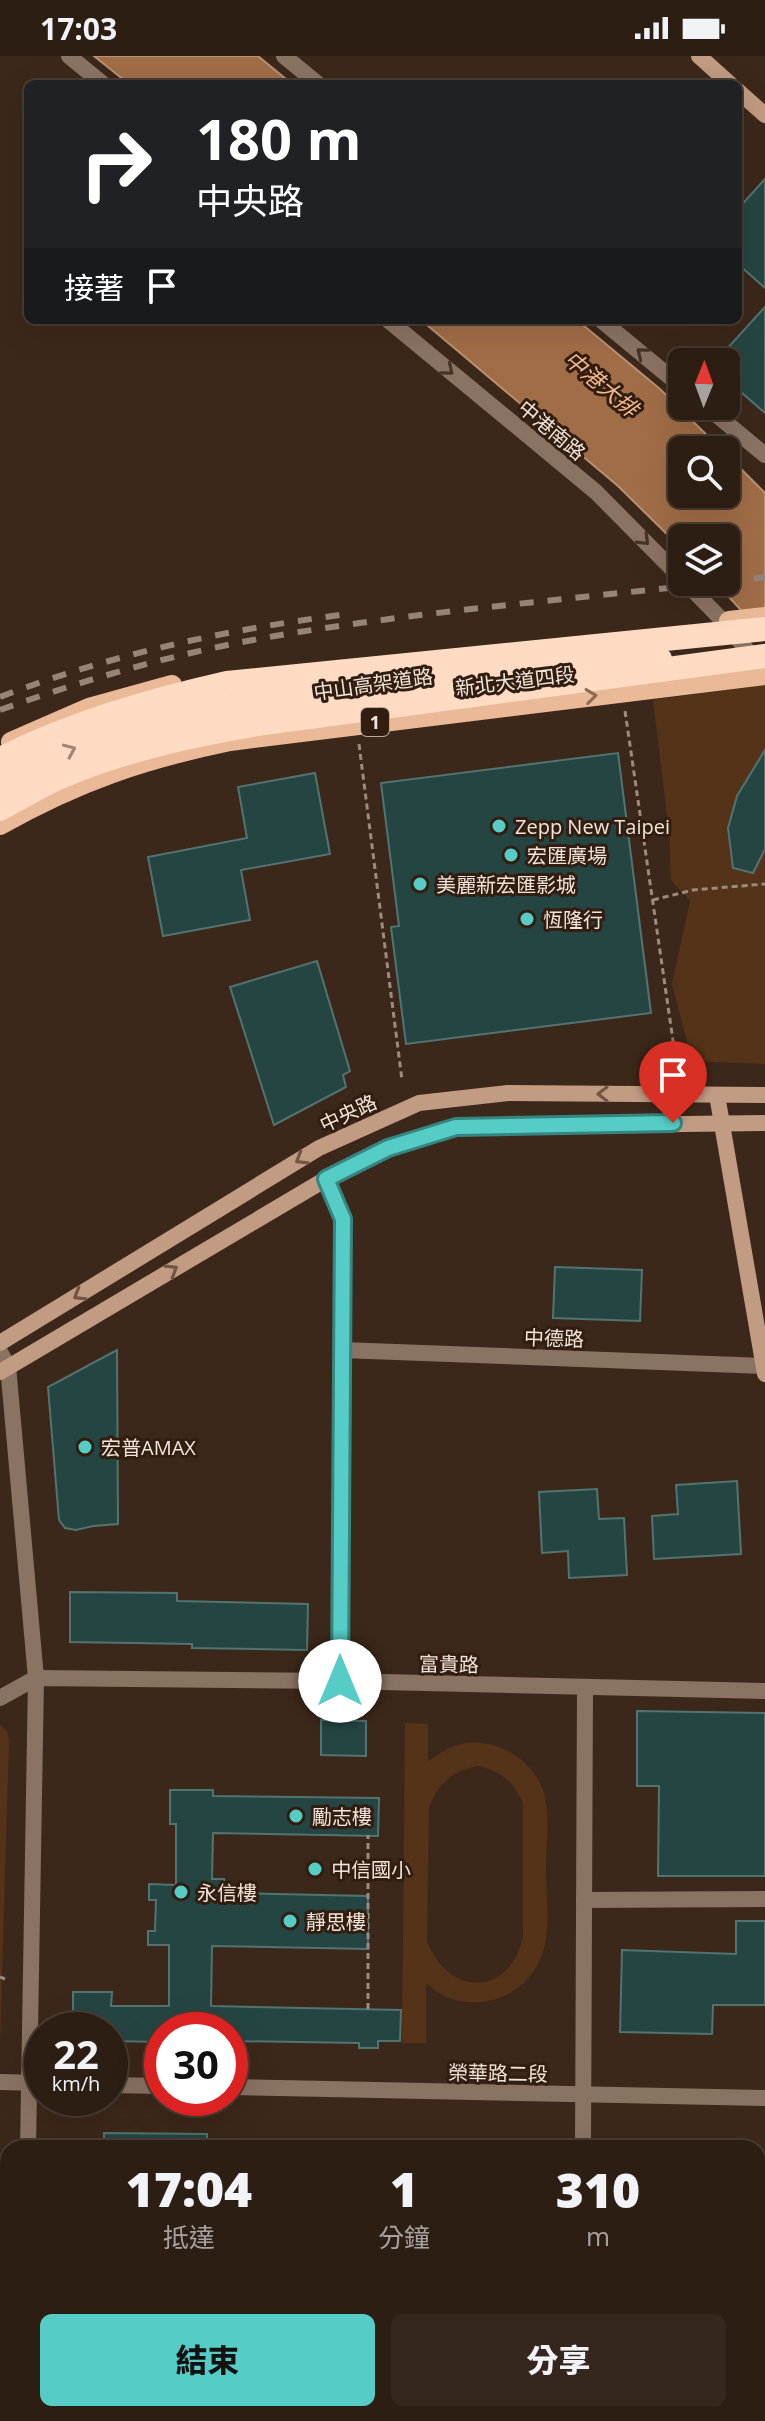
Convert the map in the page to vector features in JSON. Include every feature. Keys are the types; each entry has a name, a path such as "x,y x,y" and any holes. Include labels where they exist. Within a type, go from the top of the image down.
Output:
{"highway":[{"name":"中山高架道路","path":"0,759 69,727 127,708 227,683 765,628"},
{"name":"中山高架道路","path":"0,809 57,778 112,757 193,735 758,650"},
{"path":"0,784 82,745 191,713 295,697 758,650"}],"main road":[{"name":"新北大道四段","path":"0,747 42,726 133,694 234,674 765,617"},
{"name":"新北大道四段","path":"731,622 765,628"},
{"name":"新北大道四段","path":"0,825 51,796 97,777 170,754 230,741 765,673"}],"street":[{"path":"69,56 98,80"},
{"path":"284,56 313,80"},
{"path":"699,56 726,80"},
{"path":"742,95 765,115"},
{"name":"中港南路","path":"393,324 596,492 668,564"},
{"path":"606,324 668,375"},
{"path":"723,420 765,455"},
{"name":"中港南路","path":"702,596 758,650 765,673"},
{"name":"中央路","path":"0,1343 319,1148 419,1103 508,1093 765,1095"},
{"path":"717,1095 764,1368"},
{"path":"35,2012 36,1678 3,1363 326,1179 388,1148 456,1127 765,1123"},
{"path":"326,1179 343,1219 340,1681"},
{"name":"中德路","path":"342,1350 764,1368"},
{"path":"0,1698 36,1678"},
{"name":"富貴路","path":"36,1678 340,1681 765,1691"},
{"path":"583,2140 585,1687"},
{"path":"584,1900 765,1899"},
{"path":"0,2082 24,2083"},
{"name":"榮華路二段","path":"248,2087 765,2098"},
{"path":"29,2140 31,2116"}],"path":[{"path":"625,708 677,1068"},
{"path":"358,736 402,1080"},
{"path":"653,900 693,890 765,884"},
{"path":"368,1835 368,2009"}],"shaded area":[{"path":"765,685 765,1064 692,1061 672,984 690,901 671,880 669,831 653,700"},
{"path":"405,1723 428,1724 428,1761 455,1746 485,1743 513,1754 535,1775 542,1788 547,1811 547,1929 543,1952 532,1974 499,1998 459,2001 443,1996 426,1983 426,2043 402,2043","holes":["478,1766 506,1778 523,1803 523,1935 517,1955 506,1970 494,1979 479,1983 464,1981 450,1973 437,1960 427,1941 429,1808 442,1785 453,1775"]},
{"path":"0,1725 7,1731 9,1740 0,2042"}],"water":[{"path":"94,56 258,56 287,80 124,80"},
{"name":"中港大排","path":"426,324 582,324 660,389 668,397 668,420 692,420 708,436 668,436 668,508 740,508 740,468 765,493 765,636 728,596 740,596 740,524 668,524 668,535 618,486"}],"building":[{"path":"765,179 765,288 742,268 742,205"},
{"path":"765,307 765,413 740,391 740,348 728,348"},
{"path":"765,750 765,849 753,873 733,868 728,828 737,796"},
{"name":"宏匯廣場","path":"618,753 651,1013 406,1044 391,927 399,926 381,783"},
{"path":"315,773 330,854 241,870 250,920 163,936 148,857 247,838 238,787"},
{"path":"317,961 350,1071 343,1075 346,1087 274,1125 230,987"},
{"path":"555,1267 642,1270 640,1321 553,1318"},
{"name":"宏普AMAX","path":"117,1350 118,1524 76,1530 65,1528 59,1520 48,1387"},
{"path":"737,1481 741,1554 654,1559 652,1516 678,1514 676,1485"},
{"path":"597,1489 599,1519 624,1518 627,1575 569,1578 568,1551 542,1553 539,1492"},
{"path":"70,1592 177,1593 177,1601 308,1604 307,1650 70,1642"},
{"path":"637,1711 765,1713 765,1876 658,1876 659,1786 637,1786"},
{"path":"321,1720 366,1721 366,1756 321,1755"},
{"path":"170,1790 213,1790 213,1796 379,1798 378,1836 213,1833 212,1879 224,1879 224,1886 230,1886 229,1893 368,1896 368,1949 212,1946 211,2006 401,2010 400,2041 378,2041 378,2048 359,2048 359,2043 248,2041 248,2012 144,2012 144,2042 128,2041 128,2012 73,2012 73,1992 112,1992 111,2006 169,2006 169,1945 148,1945 148,1931 155,1931 156,1900 149,1900 149,1884 176,1885 176,1824 170,1824"},
{"path":"736,1921 765,1921 765,2005 713,2005 712,2034 620,2032 622,1950 736,1954"},
{"path":"104,2133 207,2134 207,2140 104,2140"}],"railway":[{"path":"740,580 765,577"},
{"path":"0,710 136,667 275,636 442,612 668,588"},
{"path":"0,697 85,668 171,645 259,627 348,614"}],"place":[{"name":"Zepp New Taipei","path":"499,826"},
{"name":"宏匯廣場","path":"511,855"},
{"name":"美麗新宏匯影城","path":"420,884"},
{"name":"恆隆行","path":"527,919"},
{"name":"宏普AMAX","path":"85,1447"},
{"name":"勵志樓","path":"296,1816"},
{"name":"中信國小","path":"315,1869"},
{"name":"永信樓","path":"181,1892"},
{"name":"靜思樓","path":"290,1921"}],"route":[{"path":"340,1681 343,1219 326,1179 388,1148 456,1127 673,1123"}]}
